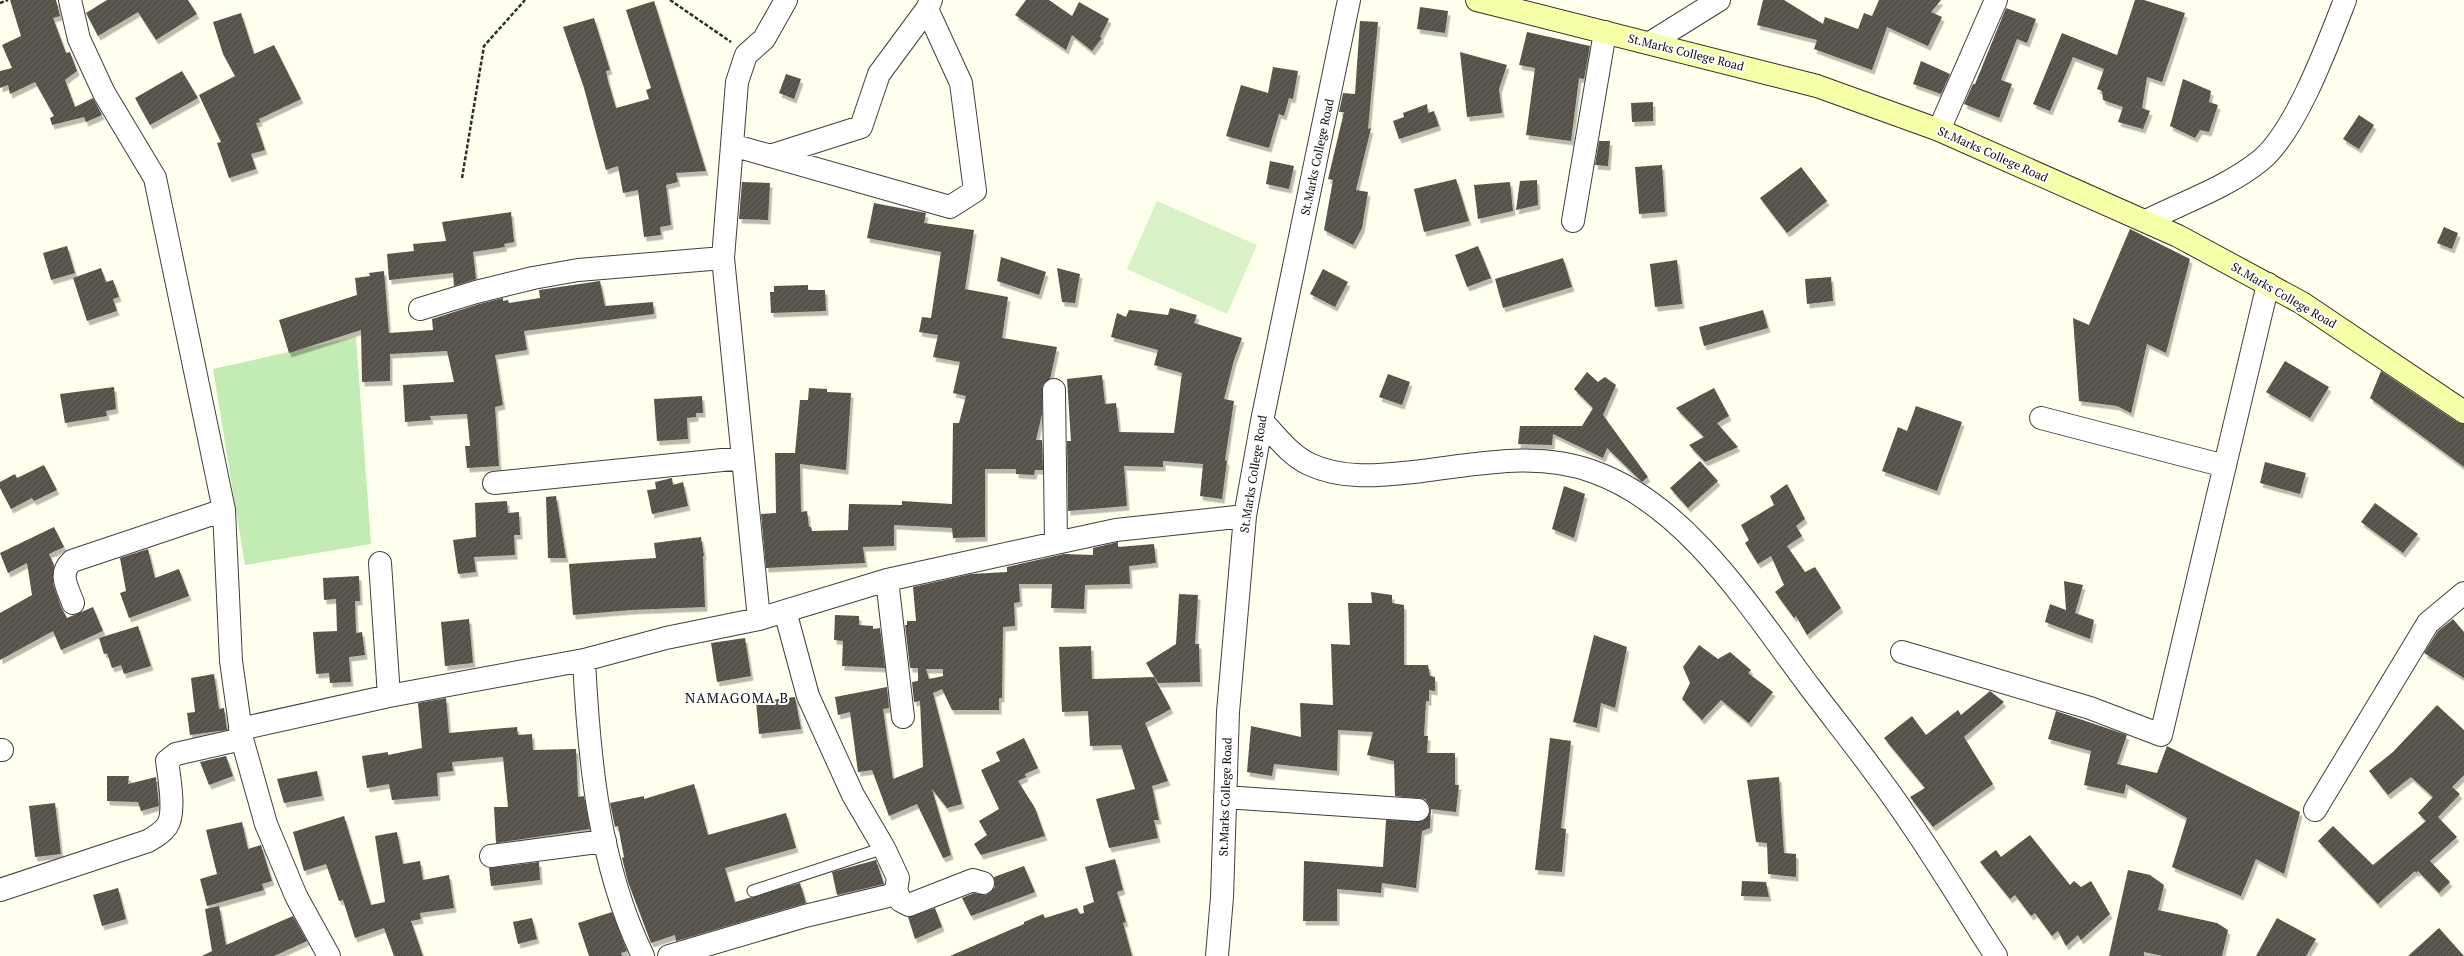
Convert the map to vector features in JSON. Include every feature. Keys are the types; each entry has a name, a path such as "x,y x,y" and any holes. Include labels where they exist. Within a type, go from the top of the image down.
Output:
{"main road":[{"name":"St.Marks College Road","path":"1477,0 1818,86 1939,130 2146,221 2178,236 2268,284 2356,337 2464,412"}],"street":[{"path":"70,0 80,39 104,94 155,178 224,510 231,661 241,734 266,824 296,896 329,956"},
{"path":"759,619 723,258 737,82 746,55 764,39 786,0"},
{"name":"St.Marks College Road","path":"1217,956 1228,712 1245,516 1262,421 1349,0"},
{"path":"1650,43 1719,0"},
{"path":"1939,130 1996,0"},
{"path":"2146,221 2235,177 2262,159 2277,144 2292,119 2329,42 2345,0"},
{"path":"732,144 950,207 975,191 961,83 929,5"},
{"path":"770,156 860,127 879,74 929,5"},
{"path":"1573,221 1605,32"},
{"path":"420,309 490,288 578,270 723,258"},
{"path":"1902,652 2090,708 2161,735 2268,284"},
{"path":"1054,390 1056,543"},
{"path":"2041,418 2225,466"},
{"path":"1262,421 1293,453 1308,463 1328,471 1350,475 1381,476 1502,461 1536,460 1569,463 1597,472 1628,488 1661,510 1722,568 1910,820 1996,956"},
{"path":"494,483 742,458"},
{"path":"73,603 64,575 65,567 72,560 224,510"},
{"path":"0,890 148,841 160,834 168,824 171,814 167,761 176,754 241,734 389,696 584,660 666,638 759,619 887,580 1056,543 1116,530 1245,516"},
{"path":"380,563 389,696"},
{"path":"887,580 903,716"},
{"path":"2316,810 2428,623 2464,593"},
{"path":"785,611 808,696 852,795 884,848 898,878 896,891 901,901 909,905 973,880 983,883"},
{"path":"584,660 597,806 626,922 643,956"},
{"path":"1225,797 1418,810"},
{"path":"491,856 605,841"},
{"path":"669,956 804,916 888,896 896,891"}],"lane":[{"path":"753,891 884,848"}],"path":[{"path":"0,3 8,0"},
{"path":"462,178 484,46 525,0"},
{"path":"670,0 735,44"}],"green space":[{"path":"1157,201 1257,245 1227,314 1127,269"},
{"path":"356,337 371,544 245,565 213,369"}],"building":[{"path":"10,0 56,0 60,16 53,18 66,53 70,52 77,71 65,80 75,107 93,98 102,115 86,122 84,117 52,125 50,118 54,116 35,82 10,94 8,85 0,88 0,71 12,68 2,45 21,36"},
{"path":"107,0 188,0 197,14 156,40 138,12 98,36 86,13"},
{"path":"1026,0 1049,0 1072,16 1079,2 1109,19 1100,37 1102,38 1092,51 1072,35 1066,50 1015,15"},
{"path":"1763,0 1784,0 1823,24 1825,17 1858,29 1864,13 1872,16 1879,0 1941,0 1931,12 1942,17 1928,46 1887,27 1872,70 1814,49 1817,40 1757,25"},
{"path":"2135,0 2144,0 2185,13 2162,82 2147,77 2142,108 2150,111 2143,129 2118,122 2123,107 2103,100 2102,91 2097,89 2104,69 2073,57 2050,111 2033,104 2062,33 2117,55"},
{"path":"654,1 706,171 676,173 678,182 666,185 671,225 660,227 661,235 644,237 638,190 623,193 618,166 606,170 584,88 563,27 594,18 610,70 606,71 616,108 649,99 646,90 651,88 626,10"},
{"path":"1420,7 1448,11 1445,33 1417,29"},
{"path":"2006,8 2036,19 2027,43 2017,39 2001,80 2012,84 1999,118 1964,104 1973,84 1975,84"},
{"path":"241,13 254,54 274,45 301,99 259,119 260,122 256,123 265,150 251,154 256,169 229,178 217,143 221,142 199,95 235,76 223,54 213,22"},
{"path":"1360,21 1378,22 1368,129 1371,128 1356,190 1368,192 1362,228 1353,245 1324,230 1333,180 1328,179 1344,112 1339,112 1343,93 1355,94"},
{"path":"1527,32 1590,46 1584,79 1579,78 1571,141 1526,135 1535,68 1519,65"},
{"path":"1460,52 1507,65 1499,89 1502,113 1467,117"},
{"path":"1921,61 1950,74 1941,94 1913,84"},
{"path":"1273,67 1298,71 1293,99 1289,98 1284,116 1279,114 1269,148 1226,136 1241,85 1268,93"},
{"path":"182,71 198,98 150,125 135,98"},
{"path":"786,74 801,79 794,99 779,93"},
{"path":"2183,79 2211,91 2209,102 2218,105 2209,132 2200,130 2195,138 2170,126"},
{"path":"1653,102 1653,121 1632,122 1631,103"},
{"path":"1427,104 1428,113 1434,111 1439,126 1399,139 1393,121 1404,117 1403,113"},
{"path":"2359,115 2374,125 2359,149 2343,139"},
{"path":"1599,141 1610,141 1608,166 1595,165"},
{"path":"1270,161 1294,166 1289,189 1266,184"},
{"path":"1662,165 1665,212 1639,214 1635,167"},
{"path":"1801,167 1827,201 1787,233 1760,198"},
{"path":"1456,179 1469,221 1424,232 1414,189"},
{"path":"1537,180 1538,205 1516,210 1520,181"},
{"path":"742,182 770,183 768,220 739,219"},
{"path":"1510,182 1513,211 1478,219 1474,185"},
{"path":"874,203 926,213 924,223 974,230 965,289 1008,297 1002,338 1057,347 1050,379 1043,384 1042,414 1036,440 1042,440 1043,470 1035,470 1034,475 1016,474 1016,469 985,469 985,537 953,538 952,528 894,525 894,546 863,547 865,563 766,568 761,514 776,513 775,453 795,453 800,400 808,400 809,388 827,389 827,392 851,393 846,470 800,464 801,512 807,511 809,527 811,527 812,531 848,530 849,504 902,505 902,501 952,504 953,423 959,423 966,396 953,393 960,362 933,357 938,335 919,332 922,317 931,318 941,252 867,238"},
{"path":"511,212 514,242 504,244 505,247 473,252 476,279 454,286 453,273 389,280 387,254 414,251 413,244 446,241 442,222"},
{"path":"2444,227 2458,233 2452,249 2437,243"},
{"path":"2130,229 2190,259 2166,353 2147,344 2131,413 2117,406 2079,401 2073,318 2089,325"},
{"path":"67,246 75,273 51,280 43,253"},
{"path":"1478,246 1491,278 1467,287 1455,255"},
{"path":"1001,257 1046,272 1039,295 997,281"},
{"path":"1563,258 1572,287 1503,308 1495,279"},
{"path":"1677,260 1682,304 1655,307 1650,264"},
{"path":"101,268 106,282 113,280 119,297 113,299 117,311 87,321 73,278"},
{"path":"1057,268 1080,274 1075,303 1062,302"},
{"path":"1323,269 1348,282 1335,307 1310,294"},
{"path":"384,271 389,333 433,330 432,319 479,304 503,298 503,301 508,300 509,303 540,298 539,290 600,281 605,306 653,302 654,314 524,331 527,350 495,355 503,405 495,407 499,466 467,468 465,446 470,446 467,414 430,416 431,420 405,422 403,385 454,382 447,351 390,354 390,381 362,382 361,330 289,353 279,320 357,295 355,278 370,276 369,273"},
{"path":"1831,277 1833,301 1807,304 1805,279"},
{"path":"808,285 808,290 825,290 826,311 771,313 770,292 774,292 774,286"},
{"path":"1170,308 1197,315 1194,323 1242,338 1234,360 1224,399 1234,401 1225,460 1227,461 1222,499 1200,496 1203,464 1163,461 1163,467 1124,466 1127,506 1068,511 1067,441 1071,441 1067,379 1102,375 1105,404 1116,403 1119,432 1174,433 1182,373 1154,365 1158,350 1111,337 1117,313 1126,317 1129,310 1168,315"},
{"path":"1763,310 1768,328 1704,346 1699,327"},
{"path":"2285,361 2329,387 2310,418 2266,392"},
{"path":"2381,371 2457,422 2464,424 2464,467 2370,398"},
{"path":"1587,372 1598,382 1605,377 1616,385 1603,415 1648,477 1642,482 1607,448 1603,458 1553,434 1552,445 1518,444 1520,426 1582,426 1593,408 1574,389"},
{"path":"1388,374 1410,382 1402,405 1379,397"},
{"path":"114,387 116,409 106,411 107,416 65,423 60,394"},
{"path":"1714,388 1729,416 1717,423 1738,447 1705,462 1689,445 1704,437 1676,408"},
{"path":"702,396 703,413 696,413 696,417 687,418 688,439 657,441 654,399"},
{"path":"1916,406 1962,422 1937,491 1882,471 1898,427 1907,431"},
{"path":"1700,461 1718,481 1688,508 1670,488"},
{"path":"2265,462 2306,473 2300,494 2260,483"},
{"path":"44,465 57,490 34,501 32,498 11,509 0,488 0,482 15,474 17,478"},
{"path":"672,478 673,485 683,482 688,506 652,514 647,490 656,489 655,482"},
{"path":"1787,484 1805,519 1796,526 1802,536 1787,546 1805,572 1815,567 1841,608 1807,635 1796,616 1794,618 1775,592 1784,585 1771,556 1758,564 1745,543 1749,540 1741,525 1774,505 1770,496"},
{"path":"1564,486 1585,494 1574,538 1552,529"},
{"path":"556,496 566,558 548,558 546,497"},
{"path":"507,501 508,513 519,512 520,535 514,535 515,555 474,557 476,572 458,574 453,540 476,537 475,503"},
{"path":"2375,503 2418,534 2403,553 2361,522"},
{"path":"54,527 64,547 49,554 54,565 53,584 61,607 67,618 93,607 103,631 61,650 53,631 0,660 0,613 32,595 27,563 8,573 0,553"},
{"path":"701,537 704,556 705,607 631,610 573,615 569,564 656,558 654,543"},
{"path":"1118,542 1118,547 1154,544 1156,563 1129,566 1130,584 1085,585 1084,609 1051,608 1052,584 1019,584 1020,602 1014,603 1015,626 1003,627 1002,698 999,698 999,710 952,710 942,689 933,693 962,804 947,808 932,789 951,855 943,858 917,804 889,816 872,770 858,772 850,712 838,715 835,697 887,687 889,708 883,709 893,779 923,767 920,701 914,702 912,682 918,681 918,668 910,668 905,625 907,625 907,621 916,621 913,587 971,574 1007,572 1007,567 1064,554 1093,555 1093,548","holes":["926,669 943,669 943,676 929,679"]},
{"path":"148,549 155,578 179,569 189,596 129,618 120,593 126,591 120,558"},
{"path":"359,576 360,601 355,601 356,633 362,632 365,655 349,657 351,682 330,683 329,673 316,674 313,632 337,631 336,599 324,600 323,578"},
{"path":"2064,581 2083,585 2075,613 2094,620 2090,639 2045,622 2050,604 2066,610"},
{"path":"1371,592 1392,595 1392,603 1404,605 1404,665 1428,665 1430,676 1435,677 1435,691 1429,690 1429,701 1426,701 1424,736 1428,736 1427,753 1455,753 1455,785 1459,785 1456,812 1431,809 1430,828 1422,831 1416,888 1382,883 1381,893 1337,889 1337,921 1303,921 1304,861 1383,867 1386,820 1423,821 1430,811 1429,805 1425,799 1395,796 1394,761 1367,755 1373,732 1338,730 1337,771 1274,764 1272,776 1247,772 1251,726 1301,737 1300,703 1333,705 1331,644 1350,645 1348,603 1372,603"},
{"path":"1179,594 1198,595 1195,644 1199,644 1200,682 1158,683 1146,663 1176,644"},
{"path":"835,615 859,616 859,625 873,626 873,629 880,628 885,668 842,666 843,641 834,640"},
{"path":"469,619 473,663 445,666 441,622"},
{"path":"2453,619 2464,632 2464,678 2424,653 2438,631"},
{"path":"138,626 151,666 124,674 121,665 112,668 107,653 104,654 99,638"},
{"path":"1594,635 1627,647 1615,708 1601,703 1597,728 1573,722"},
{"path":"745,638 751,676 717,682 711,643"},
{"path":"1699,645 1718,659 1730,652 1751,670 1748,673 1773,692 1749,723 1721,700 1702,720 1682,699 1690,683 1683,667"},
{"path":"1091,646 1092,679 1154,677 1171,709 1145,723 1168,781 1152,786 1159,820 1154,820 1158,838 1109,848 1096,799 1135,789 1121,745 1090,746 1088,711 1062,712 1059,647"},
{"path":"214,674 219,709 224,708 227,730 190,735 187,713 195,712 191,678"},
{"path":"1990,691 2004,702 1964,737 1993,784 1933,827 1910,797 1925,788 1884,738 1912,716 1926,735 1958,710 1961,715"},
{"path":"795,697 801,729 759,734 756,702"},
{"path":"446,698 449,733 517,727 518,735 532,734 533,750 576,749 578,797 584,796 590,829 496,843 494,807 508,807 503,757 452,762 453,771 437,773 438,796 392,800 389,784 367,788 362,756 388,752 388,755 422,748 418,703"},
{"path":"2437,705 2464,730 2464,775 2452,787 2460,794 2438,817 2457,837 2430,861 2450,882 2439,893 2418,871 2416,873 2415,871 2378,904 2318,841 2333,826 2373,865 2426,821 2418,813 2433,797 2411,777 2388,795 2369,771 2393,752"},
{"path":"2056,711 2127,735 2117,764 2157,773 2167,746 2300,812 2284,874 2256,859 2241,896 2172,867 2187,818 2126,784 2124,794 2084,785 2091,751 2048,739"},
{"path":"1024,738 1038,768 1025,774 1026,777 1018,781 1035,808 1045,836 981,855 974,844 987,835 979,821 999,809 981,770 1000,761 996,752"},
{"path":"1550,738 1571,741 1561,828 1566,829 1562,872 1535,870"},
{"path":"226,756 233,776 209,785 200,762"},
{"path":"317,771 322,796 284,803 277,779"},
{"path":"107,776 129,776 128,784 156,777 159,806 141,811 138,802 107,801"},
{"path":"1779,777 1784,853 1796,854 1796,877 1768,874 1767,843 1756,842 1747,780"},
{"path":"694,784 708,835 786,813 796,848 725,868 735,902 800,883 806,903 676,941 675,935 651,943 628,882 622,858 624,857 618,826 615,827 610,803 644,796 644,799"},
{"path":"55,803 61,854 35,857 29,806"},
{"path":"344,816 371,905 385,902 375,836 397,832 403,864 420,861 423,880 449,875 454,908 420,913 421,919 411,921 423,956 394,956 384,928 355,938 343,900 339,901 326,864 304,871 293,832"},
{"path":"242,822 248,849 261,845 272,881 262,884 264,890 207,906 200,879 217,874 206,830"},
{"path":"2030,835 2070,885 2074,881 2081,887 2091,881 2110,914 2081,940 2078,935 2066,946 2058,931 2052,936 2035,913 2031,916 2015,895 2010,899 1980,862 1996,850 2001,857"},
{"path":"1115,859 1123,890 1117,892 1126,922 1123,923 1132,956 950,956 1024,924 1024,922 1043,914 1045,918 1077,908 1080,914 1084,913 1083,906 1094,902 1085,867"},
{"path":"876,860 884,884 837,895 832,872"},
{"path":"539,862 540,880 491,886 489,868"},
{"path":"1024,866 1035,892 971,916 962,898 974,893 986,895 995,887 994,877"},
{"path":"2128,870 2150,875 2164,885 2158,910 2217,923 2228,930 2222,956 2163,956 2144,952 2144,956 2109,956"},
{"path":"1742,881 1766,882 1769,897 1741,896"},
{"path":"118,888 126,919 102,926 93,895"},
{"path":"219,906 226,945 293,916 307,941 274,956 202,956 212,951 205,909"},
{"path":"935,908 942,927 915,939 908,917"},
{"path":"612,912 627,951 621,953 622,956 589,956 578,923"},
{"path":"532,918 537,939 518,944 513,922"},
{"path":"2277,918 2316,939 2306,956 2256,956"},
{"path":"2439,928 2464,956 2408,956"}],"district":[{"name":"NAMAGOMA B","path":"737,697"}]}
